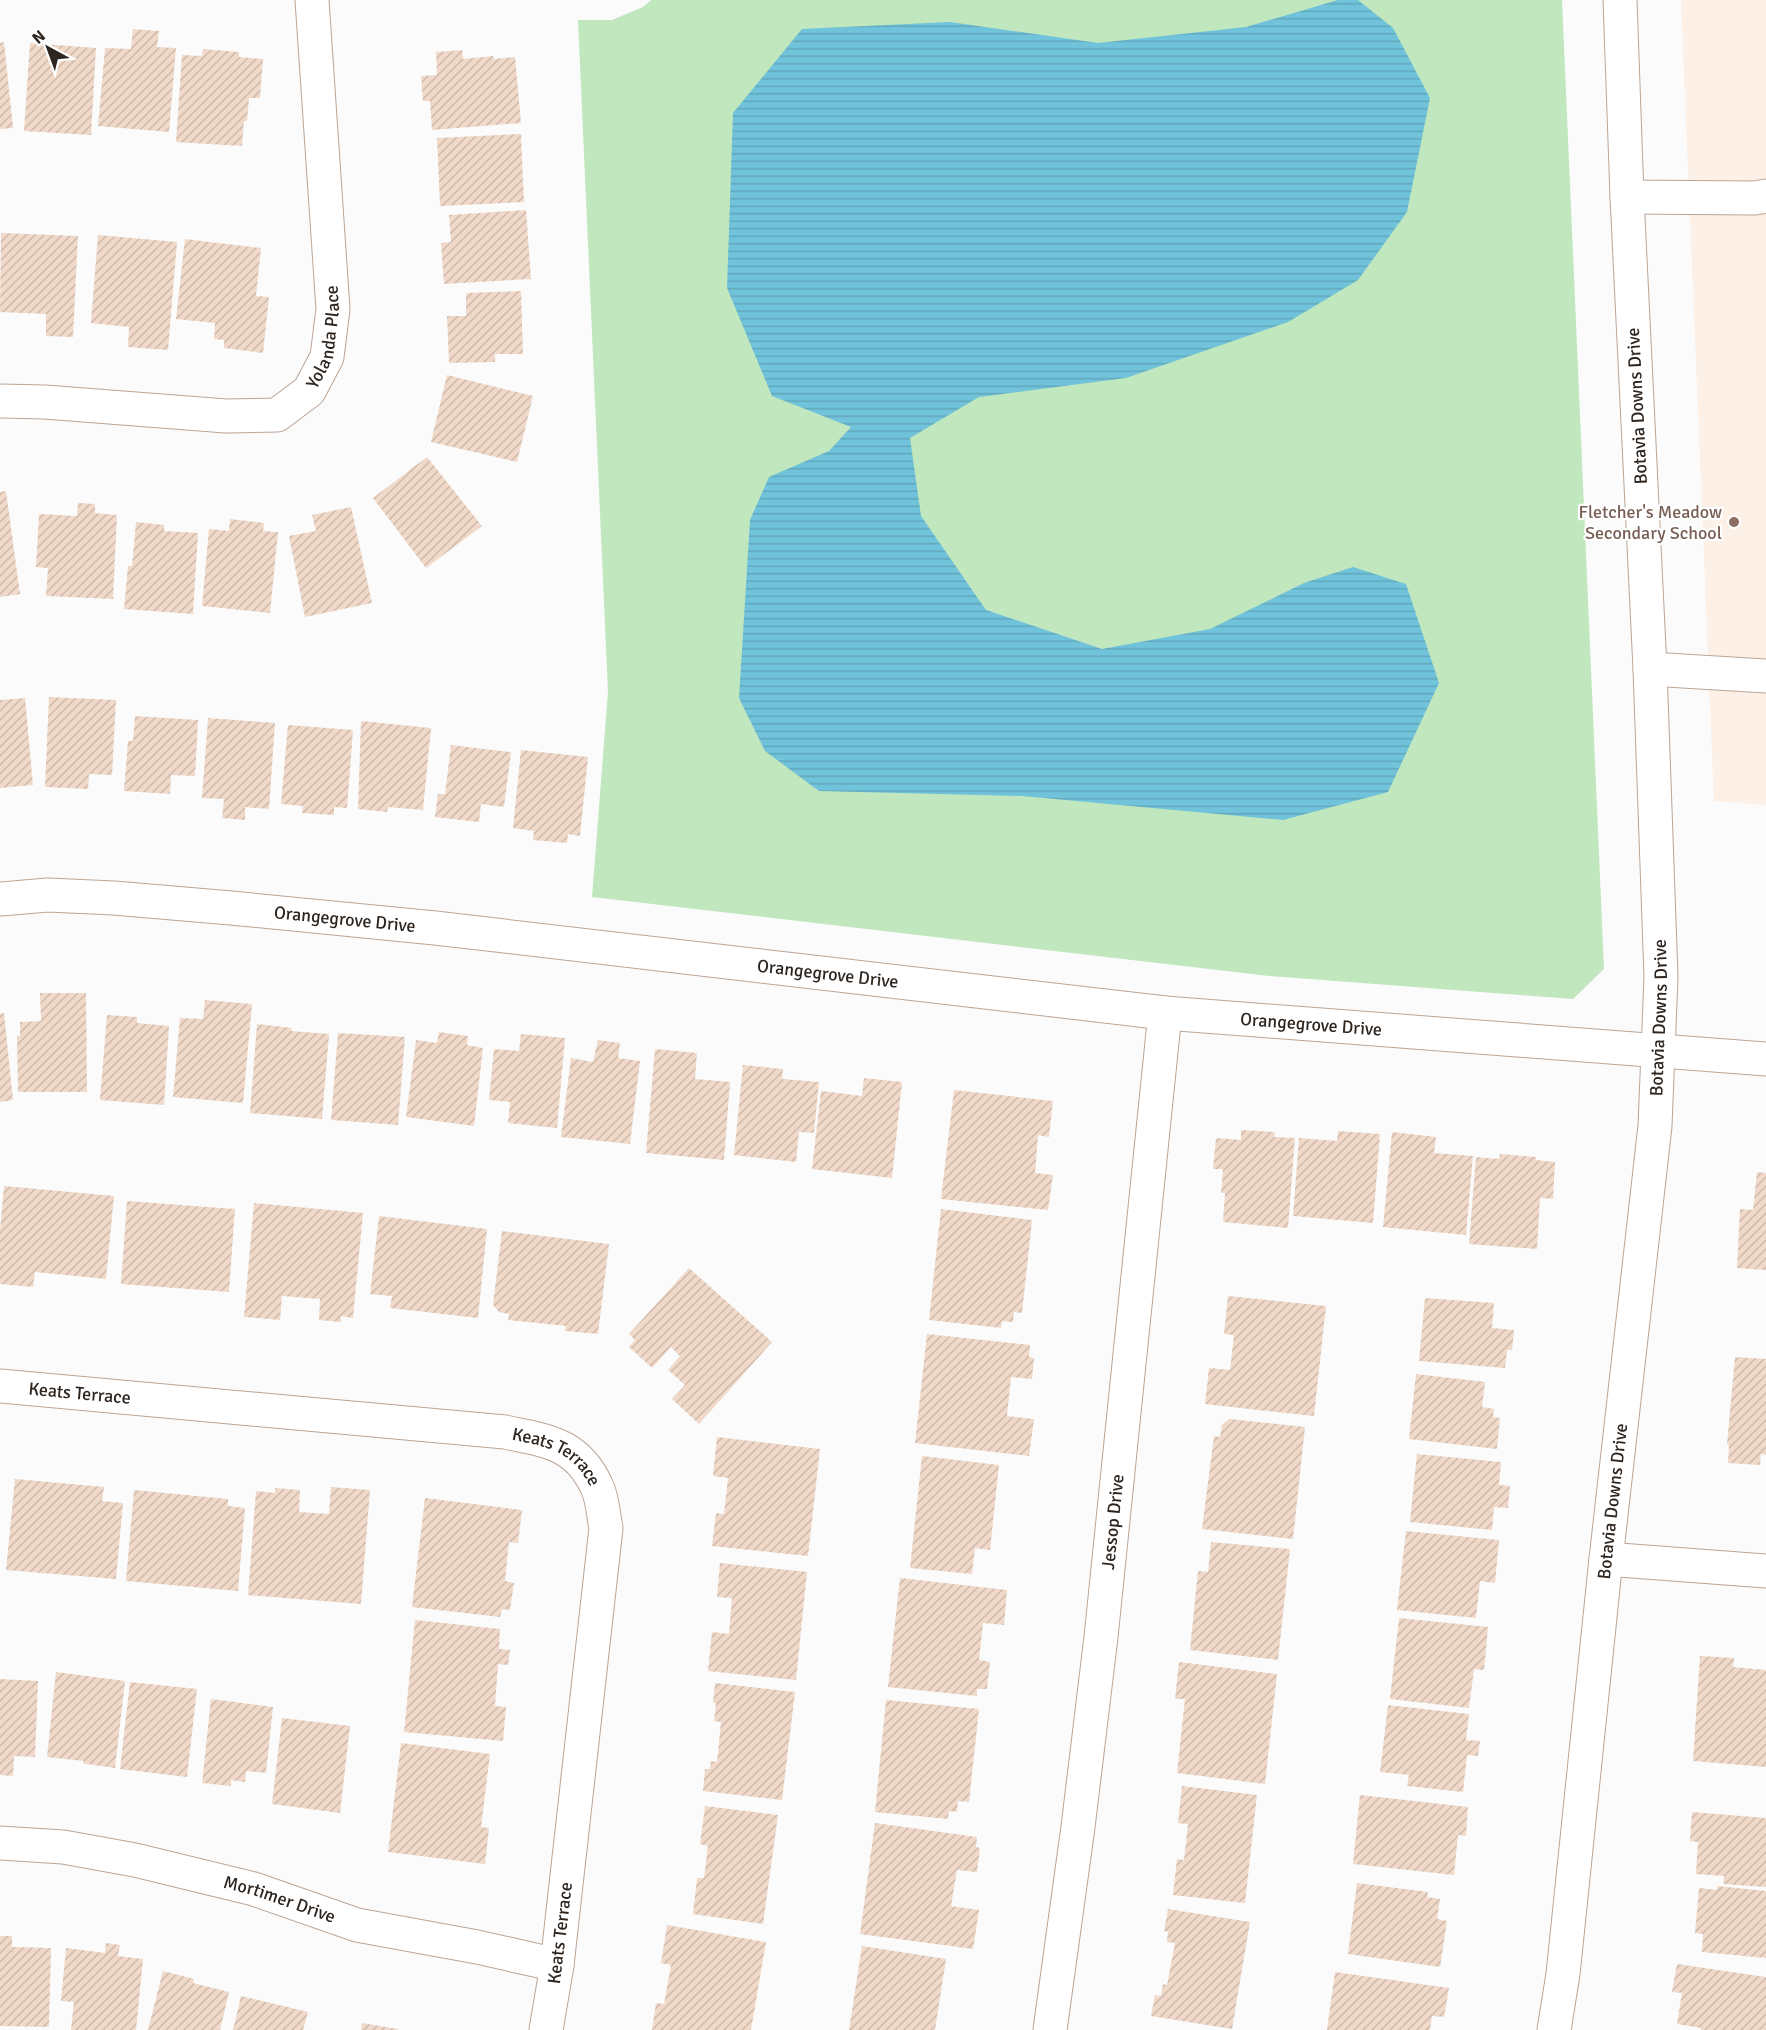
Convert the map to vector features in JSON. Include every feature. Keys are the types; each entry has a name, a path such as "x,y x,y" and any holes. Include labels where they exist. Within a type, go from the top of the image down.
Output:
{"street":[{"name":"Yolanda Place","path":"0,402 45,402 226,416 277,415 309,391 327,357 333,309 312,0"},
{"name":"Botavia Downs Drive","path":"1554,2030 1563,1974 1606,1559 1655,1126 1658,1051 1660,977 1650,669 1627,197 1620,0"},
{"path":"1627,197 1755,198 1766,196"},
{"path":"1650,669 1766,676"},
{"name":"Orangegrove Drive","path":"0,899 48,895 114,898 424,927 1165,1013 1766,1059"},
{"name":"Jessop Drive","path":"1050,2030 1101,1636 1165,1013"},
{"name":"Keats Terrace","path":"0,1386 505,1432 554,1442 582,1461 598,1488 606,1528 557,1965 546,2030"},
{"path":"1606,1559 1766,1571"},
{"name":"Mortimer Drive","path":"0,1843 63,1847 135,1860 254,1889 357,1925 477,1947 557,1965"}],"shaded area":[{"name":"Fletcher's Meadow Secondary School","path":"1681,0 1766,0 1766,805 1714,801"}],"green space":[{"path":"651,0 1562,0 1604,969 1573,999 1269,976 592,897 608,692 578,20 612,20 643,7"}],"water":[{"path":"1338,0 1358,0 1393,28 1430,98 1407,212 1358,280 1288,322 1126,378 979,397 910,438 921,516 986,610 1102,649 1210,629 1304,583 1353,567 1406,584 1439,683 1388,792 1283,820 1022,796 819,791 765,751 739,698 750,520 769,477 829,451 851,427 772,396 727,288 733,113 802,29 950,22 1098,43 1246,27"}],"building":[{"path":"133,29 159,31 157,47 176,48 169,132 98,126 105,48 131,49"},
{"path":"4,42 13,128 0,129 0,43"},
{"path":"30,43 96,48 91,135 24,131"},
{"path":"203,49 239,52 239,57 263,59 260,98 249,98 242,146 176,142 182,55 202,56"},
{"path":"462,50 463,59 493,56 494,59 515,57 521,123 432,130 430,101 423,101 421,76 437,75 436,52"},
{"path":"521,134 524,202 440,206 437,138"},
{"path":"526,210 531,279 444,284 441,243 451,242 449,215"},
{"path":"1,233 78,236 73,337 46,336 46,314 0,312"},
{"path":"98,235 177,242 168,350 128,347 129,327 91,323"},
{"path":"185,239 261,248 256,296 269,297 263,353 224,348 224,340 214,339 215,323 176,319"},
{"path":"521,291 523,354 495,354 495,362 449,363 447,316 466,316 466,293"},
{"path":"447,375 533,396 517,462 431,442"},
{"path":"427,457 482,526 426,568 373,498"},
{"path":"6,491 20,594 0,597 0,492"},
{"path":"78,503 95,504 95,513 117,515 113,599 46,596 48,568 36,567 39,514 77,516"},
{"path":"351,507 372,603 305,617 289,536 316,531 312,515"},
{"path":"230,519 264,523 263,531 278,532 270,613 202,606 209,529 229,531"},
{"path":"136,522 164,525 164,531 198,533 193,614 124,609 128,566 132,566"},
{"path":"49,697 116,700 112,775 89,774 88,789 45,787"},
{"path":"25,698 33,785 0,788 0,700"},
{"path":"135,716 198,720 195,776 171,775 170,794 124,791 128,741 133,741"},
{"path":"208,718 275,723 269,809 245,807 245,820 222,818 224,799 202,798"},
{"path":"361,721 431,728 423,810 388,807 387,812 358,809"},
{"path":"288,725 353,730 347,808 334,807 334,815 302,813 303,806 281,804"},
{"path":"451,745 511,752 504,807 481,804 479,822 435,817 438,794 445,794"},
{"path":"521,750 588,757 580,836 568,834 567,843 533,840 534,831 513,828"},
{"path":"40,993 86,993 87,1092 18,1092 17,1036 20,1036 20,1022 41,1021"},
{"path":"205,1000 252,1004 243,1103 173,1097 180,1018 203,1019"},
{"path":"4,1013 13,1100 0,1102 0,1014"},
{"path":"107,1015 137,1017 137,1023 169,1026 164,1105 100,1100"},
{"path":"257,1024 292,1028 291,1031 329,1034 322,1119 250,1113"},
{"path":"439,1032 468,1036 467,1045 483,1048 474,1126 406,1117 416,1040 437,1043"},
{"path":"338,1033 405,1037 398,1125 331,1120"},
{"path":"521,1034 565,1038 557,1128 508,1123 510,1102 489,1100 494,1049 519,1051"},
{"path":"598,1040 620,1043 618,1058 640,1061 630,1144 561,1137 571,1058 593,1062"},
{"path":"655,1049 697,1053 695,1079 730,1082 724,1160 646,1153"},
{"path":"743,1065 783,1069 782,1079 819,1082 814,1133 799,1132 796,1162 734,1155"},
{"path":"864,1078 902,1082 892,1178 812,1169 821,1091 862,1096"},
{"path":"954,1090 1053,1101 1049,1137 1038,1135 1035,1173 1053,1175 1048,1210 941,1199"},
{"path":"1241,1130 1275,1132 1274,1137 1295,1138 1288,1228 1223,1222 1225,1193 1221,1193 1223,1169 1213,1169 1216,1138 1241,1140"},
{"path":"1338,1131 1380,1134 1373,1223 1293,1216 1299,1138 1337,1141"},
{"path":"1392,1132 1436,1137 1434,1153 1473,1156 1466,1235 1383,1227"},
{"path":"1500,1154 1536,1157 1536,1160 1555,1162 1553,1199 1540,1198 1537,1249 1469,1244 1476,1157 1499,1159"},
{"path":"1757,1172 1766,1173 1766,1270 1737,1268 1740,1209 1753,1210"},
{"path":"4,1186 114,1196 106,1279 35,1272 33,1287 0,1284 0,1231"},
{"path":"127,1201 235,1209 229,1292 121,1284"},
{"path":"254,1203 363,1213 353,1318 341,1316 341,1322 319,1320 320,1299 282,1296 280,1320 244,1317"},
{"path":"941,1209 1032,1220 1022,1313 1014,1312 1013,1322 1002,1321 1001,1328 929,1320"},
{"path":"379,1216 487,1229 478,1318 390,1308 392,1296 370,1294"},
{"path":"502,1231 609,1244 598,1334 565,1331 566,1326 508,1320 509,1314 499,1312 493,1305"},
{"path":"689,1268 772,1342 699,1424 672,1399 685,1385 668,1370 680,1356 671,1347 652,1368 629,1347 635,1340 629,1334"},
{"path":"1228,1296 1326,1306 1314,1416 1205,1404 1209,1368 1230,1370 1234,1335 1224,1334"},
{"path":"1425,1298 1494,1303 1492,1328 1514,1330 1512,1350 1507,1350 1505,1368 1419,1361"},
{"path":"927,1334 1030,1345 1029,1357 1034,1358 1032,1379 1011,1377 1007,1416 1034,1419 1029,1456 915,1443"},
{"path":"1735,1357 1766,1359 1766,1455 1761,1454 1760,1465 1728,1463 1729,1445 1727,1444"},
{"path":"1416,1374 1485,1382 1482,1407 1494,1409 1493,1417 1500,1418 1497,1449 1409,1439"},
{"path":"1229,1419 1305,1427 1293,1539 1202,1529 1214,1436 1220,1437 1222,1425"},
{"path":"717,1437 820,1449 808,1556 712,1546 716,1513 724,1514 728,1478 713,1476"},
{"path":"1417,1454 1501,1462 1499,1485 1510,1486 1508,1508 1494,1507 1492,1530 1410,1522"},
{"path":"922,1456 999,1465 990,1550 975,1548 972,1574 910,1568"},
{"path":"15,1479 104,1487 102,1501 123,1503 116,1579 6,1570"},
{"path":"331,1487 370,1490 361,1604 248,1595 256,1491 275,1493 275,1488 300,1490 299,1512 329,1514"},
{"path":"134,1490 228,1499 228,1506 245,1508 238,1591 126,1581"},
{"path":"425,1498 522,1510 518,1543 509,1542 505,1581 514,1583 510,1610 502,1609 500,1617 412,1607"},
{"path":"1406,1531 1499,1540 1495,1583 1480,1581 1476,1618 1397,1610"},
{"path":"1211,1542 1290,1549 1278,1660 1190,1650 1198,1571 1208,1572"},
{"path":"720,1563 807,1572 796,1680 708,1671 712,1632 729,1634 732,1598 717,1597"},
{"path":"900,1578 1007,1590 1004,1625 983,1623 979,1660 990,1662 987,1689 977,1689 977,1696 888,1687"},
{"path":"1399,1618 1488,1627 1484,1670 1474,1669 1469,1708 1390,1699"},
{"path":"415,1620 500,1629 499,1649 510,1650 508,1665 498,1664 495,1706 506,1707 503,1741 404,1732"},
{"path":"1700,1656 1734,1658 1733,1667 1766,1670 1766,1767 1693,1761"},
{"path":"1179,1662 1277,1674 1265,1784 1177,1773 1185,1699 1175,1699"},
{"path":"56,1672 125,1681 115,1768 83,1764 84,1761 47,1757"},
{"path":"0,1679 38,1681 35,1757 14,1756 13,1776 0,1775"},
{"path":"130,1682 197,1689 187,1777 120,1769"},
{"path":"715,1683 795,1692 782,1800 703,1791 705,1769 710,1769 711,1761 717,1762 721,1722 714,1721"},
{"path":"211,1699 273,1707 266,1773 246,1771 245,1782 231,1780 231,1786 202,1783"},
{"path":"886,1700 979,1709 969,1802 958,1801 957,1812 949,1811 948,1819 875,1812"},
{"path":"1388,1705 1469,1714 1466,1740 1480,1741 1478,1756 1467,1755 1463,1792 1407,1786 1409,1775 1380,1772"},
{"path":"282,1718 350,1726 340,1813 272,1804"},
{"path":"401,1743 490,1754 481,1827 489,1828 485,1864 388,1852"},
{"path":"1182,1786 1257,1795 1245,1903 1173,1895 1177,1859 1184,1860 1188,1824 1178,1823"},
{"path":"1360,1795 1468,1807 1466,1836 1458,1835 1454,1875 1353,1864"},
{"path":"705,1806 778,1815 763,1924 693,1914 697,1878 704,1878 708,1846 700,1844"},
{"path":"1692,1812 1766,1818 1766,1887 1723,1884 1724,1876 1696,1874 1698,1842 1690,1841"},
{"path":"875,1823 977,1837 976,1847 980,1848 977,1872 957,1870 951,1906 979,1910 973,1949 860,1934"},
{"path":"1357,1883 1428,1892 1427,1897 1440,1899 1437,1919 1447,1921 1440,1967 1348,1954"},
{"path":"1717,1886 1766,1891 1766,1958 1702,1952 1703,1934 1695,1933 1699,1888 1717,1890"},
{"path":"1168,1909 1250,1922 1232,2029 1151,2016 1155,1995 1161,1996 1163,1984 1167,1985 1175,1943 1167,1942 1168,1932 1164,1931"},
{"path":"667,1925 766,1942 751,2030 652,2030 656,2003 664,2004 671,1965 661,1963"},
{"path":"0,1936 12,1936 12,1947 51,1948 49,2027 0,2026"},
{"path":"106,1943 120,1945 118,1956 143,1959 136,2030 71,2030 74,2002 61,2001 66,1948 105,1953"},
{"path":"862,1946 946,1959 935,2030 849,2030"},
{"path":"1677,1964 1766,1977 1766,2030 1701,2030 1701,2028 1677,2024 1682,1993 1672,1992"},
{"path":"163,1971 194,1979 193,1983 229,1992 220,2030 148,2030"},
{"path":"1335,1972 1449,1988 1444,2017 1432,2016 1430,2030 1327,2030"},
{"path":"241,1996 308,2012 303,2030 233,2030"},
{"path":"362,2023 398,2029 398,2030 361,2030"}],"place":[{"name":"Fletcher's Meadow Secondary School","path":"1734,522"}]}
